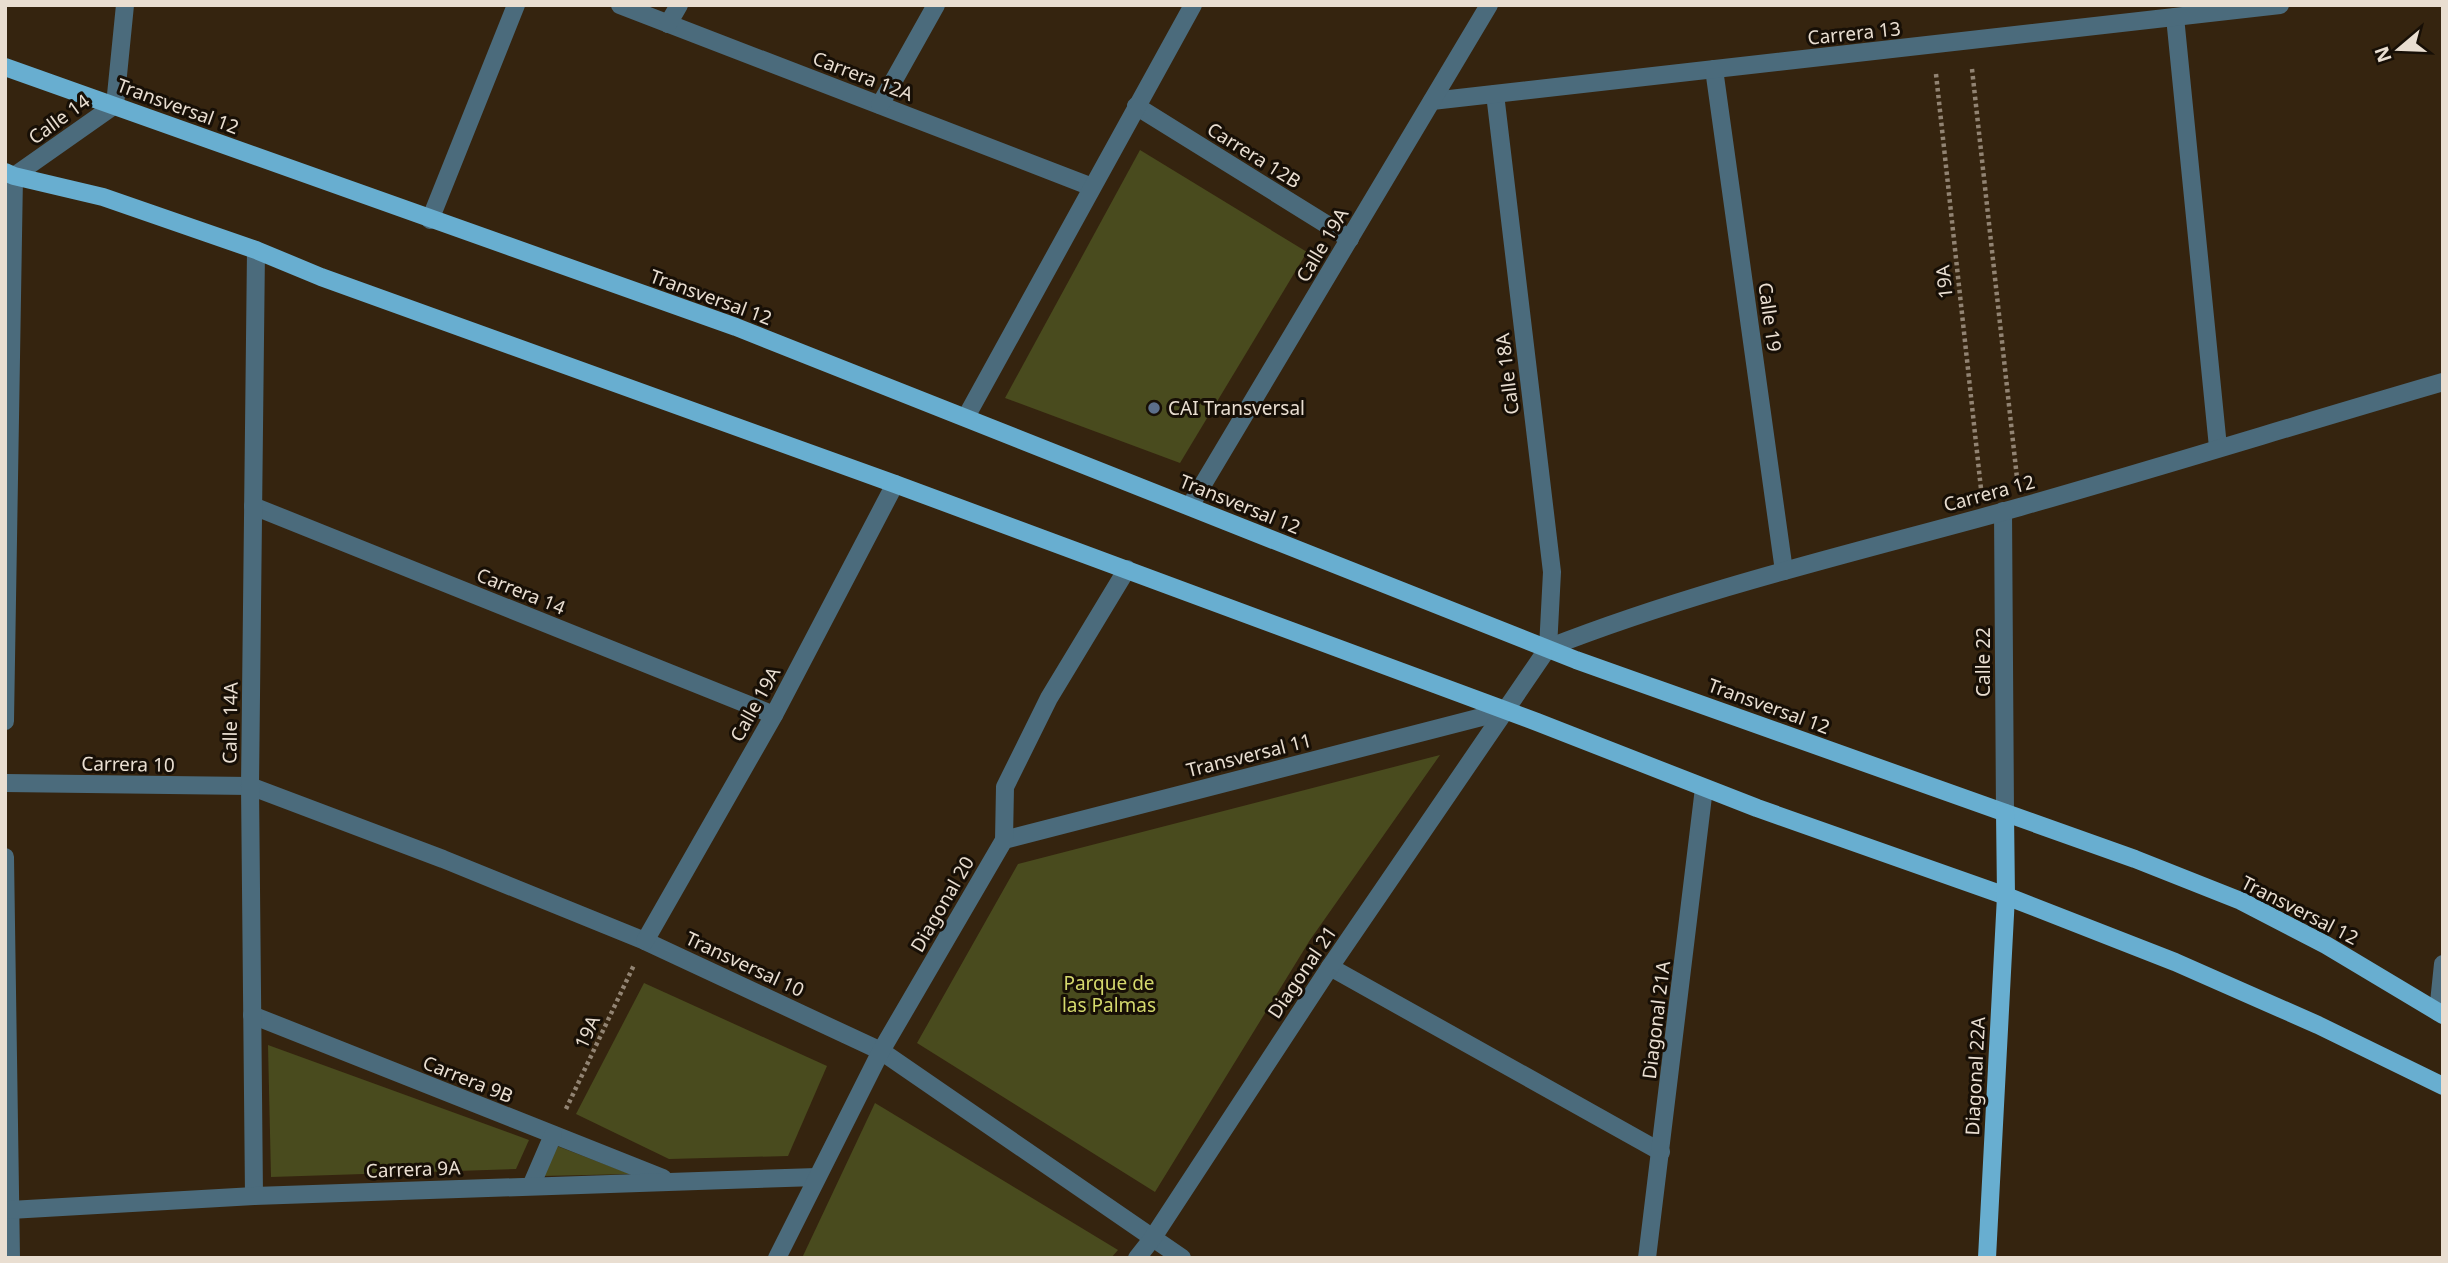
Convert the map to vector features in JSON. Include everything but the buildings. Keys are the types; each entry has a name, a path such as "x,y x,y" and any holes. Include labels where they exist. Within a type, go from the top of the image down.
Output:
{"main road":[{"name":"Transversal 12","path":"5,67 736,327 1548,649 2135,859 2241,901 2326,945 2440,1013"},
{"path":"10,174 103,197 256,250 1126,569 1704,788 2006,896 2175,962 2318,1025 2443,1086"},
{"name":"Diagonal 22A","path":"1987,1258 2006,896 2005,813"}],"street":[{"name":"Calle 14","path":"10,174 115,105 125,5"},
{"path":"430,219 516,5"},
{"name":"Carrera 12A","path":"620,5 1092,187"},
{"path":"668,24 679,5"},
{"path":"880,105 936,5"},
{"path":"966,417 1193,5"},
{"name":"Calle 19A","path":"1190,506 1489,5"},
{"name":"Carrera 13","path":"1432,101 2280,5"},
{"path":"2175,17 2218,447"},
{"name":"Calle 19","path":"1714,69 1784,571"},
{"name":"Calle 18A","path":"1494,94 1552,572 1548,649"},
{"name":"Carrera 12B","path":"1136,106 1350,239"},
{"path":"5,721 10,174"},
{"name":"Calle 14A","path":"254,1196 250,786 256,250"},
{"name":"Carrera 12","path":"1548,649 1624,619 1784,571 2012,509 2443,382"},
{"name":"Calle 19A","path":"645,941 774,715 895,484"},
{"name":"Carrera 14","path":"253,506 774,715"},
{"name":"Calle 22","path":"2005,813 2012,509"},
{"name":"Diagonal 20","path":"777,1258 881,1051 1004,840 1005,787 1049,698 1126,569"},
{"name":"Diagonal 21","path":"1137,1258 1330,967 1548,649"},
{"name":"Transversal 11","path":"1004,840 1506,711"},
{"name":"Carrera 10","path":"5,783 250,786"},
{"name":"Transversal 10","path":"250,786 443,859 645,941 881,1051 1182,1258"},
{"name":"Diagonal 21A","path":"1647,1258 1704,788"},
{"path":"5,857 10,1210 8,1234 11,1258"},
{"path":"2440,1013 2443,964"},
{"path":"1330,967 1661,1152"},
{"name":"Carrera 9B","path":"252,1015 669,1181"},
{"path":"531,1185 554,1135"},
{"name":"Carrera 9A","path":"10,1210 254,1196 817,1177"}],"path":[{"path":"1969,41 2012,509"},
{"name":"19A","path":"1933,45 1984,516"},
{"name":"19A","path":"554,1135 645,941"}],"green space":[{"path":"1140,150 1307,252 1180,463 1005,398"},
{"name":"Parque de las Palmas","path":"1440,755 1310,940 1155,1192 917,1043 1018,864"},
{"path":"644,983 827,1066 788,1156 669,1159 576,1114"},
{"path":"268,1045 529,1140 516,1169 271,1177"},
{"path":"875,1103 1118,1250 1111,1258 802,1258"},
{"path":"557,1146 630,1174 543,1176"}],"place":[{"name":"CAI Transversal","path":"1154,408"}]}
